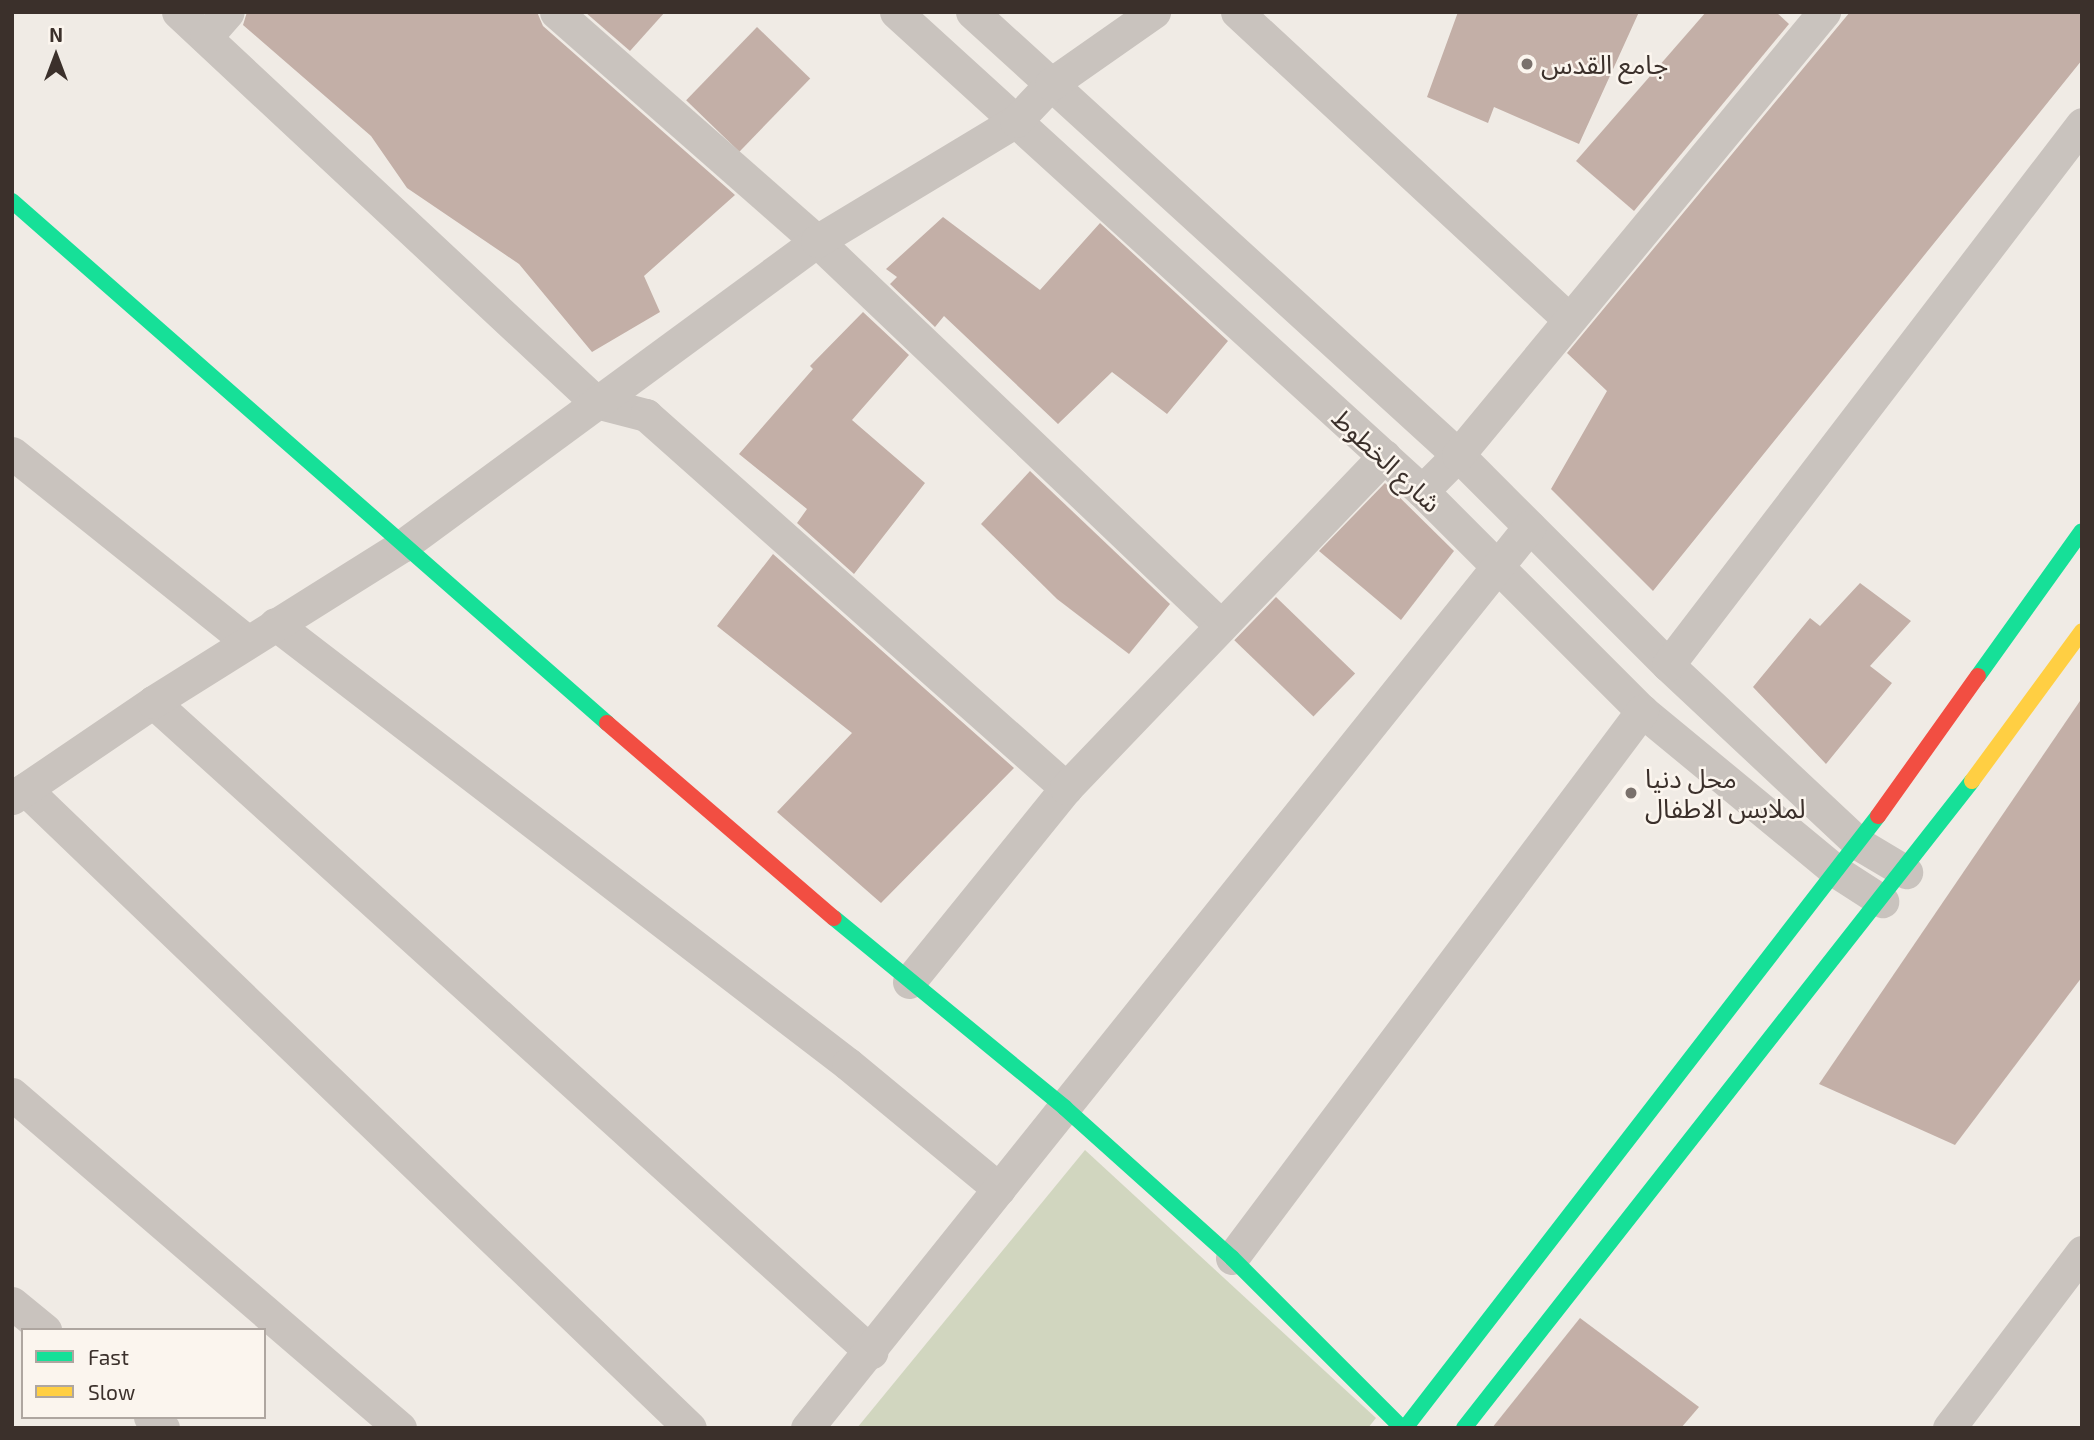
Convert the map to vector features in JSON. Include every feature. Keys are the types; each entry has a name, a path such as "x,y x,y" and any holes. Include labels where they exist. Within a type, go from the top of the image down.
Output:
{"main road":[{"path":"12,201 402,546 909,982 1065,1108 1232,1258 1403,1428 1859,844 2082,531"},
{"path":"1464,1428 1906,872 2082,631"}],"street":[{"path":"178,12 596,402 646,415 1066,788"},
{"path":"206,37 228,12"},
{"path":"556,12 817,241 1219,624"},
{"name":"شارع الخطوط","path":"896,12 1422,491 1642,711 1837,872 1882,901"},
{"name":"شارع الخطوط","path":"972,12 1458,455 1668,665 1859,844 1906,872"},
{"path":"690,1428 19,794 247,641 402,546 817,241 1016,121 1051,84 1154,12"},
{"path":"1237,12 1567,318"},
{"path":"1422,491 1458,455 1567,318 1824,12"},
{"path":"1668,665 2082,124"},
{"path":"12,453 247,641"},
{"path":"909,982 1066,788 1219,624 1384,456"},
{"path":"807,1428 871,1352 1529,527"},
{"path":"275,624 848,1064 999,1189"},
{"path":"153,702 871,1352"},
{"path":"1232,1258 1642,711"},
{"path":"12,1094 400,1428"},
{"path":"1949,1428 2082,1252"},
{"path":"12,1303 42,1328"}],"green space":[{"path":"1085,1150 1376,1418 1368,1428 857,1428"}],"building":[{"path":"247,12 537,12 543,26 735,195 644,276 660,312 592,352 519,264 407,188 371,136 243,25"},
{"path":"585,12 665,12 630,51"},
{"name":"جامع القدس","path":"1458,12 1639,12 1579,144 1494,107 1488,123 1427,97"},
{"path":"1706,12 1776,12 1789,24 1634,211 1576,161"},
{"path":"1850,12 2082,12 2082,60 1653,591 1551,489 1607,391 1567,353"},
{"path":"757,27 810,78 739,152 686,100"},
{"path":"943,217 1040,290 1100,223 1228,341 1167,414 1112,372 1058,424 944,316 935,327 890,284 897,277 886,269"},
{"path":"863,312 909,355 852,420 925,483 854,574 797,523 807,509 739,454 813,369 810,366"},
{"path":"1030,471 1170,604 1129,654 1057,599 981,524"},
{"path":"1385,483 1454,551 1401,620 1319,551"},
{"path":"773,554 1014,768 881,903 777,812 852,733 717,626"},
{"path":"1860,583 1911,621 1870,666 1892,683 1826,764 1753,687 1810,618 1820,626"},
{"path":"1276,597 1355,673 1313,717 1234,640"},
{"path":"2082,698 2082,977 1955,1145 1819,1084"},
{"path":"1580,1318 1699,1407 1681,1428 1492,1428"}],"traffic: fast":[{"path":"12,201 607,723"},
{"path":"1978,676 2082,531"},
{"path":"1464,1428 1972,781"},
{"path":"1405,1428 1878,816"},
{"path":"834,918 1065,1108 1232,1258 1402,1428"}],"traffic: slow":[{"path":"1972,781 2082,631"}],"traffic: jam":[{"path":"1878,816 1978,676"},
{"path":"607,723 834,918"}],"place":[{"name":"جامع القدس","path":"1527,64"},
{"name":"محل دنيا لملابس الاطفال","path":"1631,793"}]}
